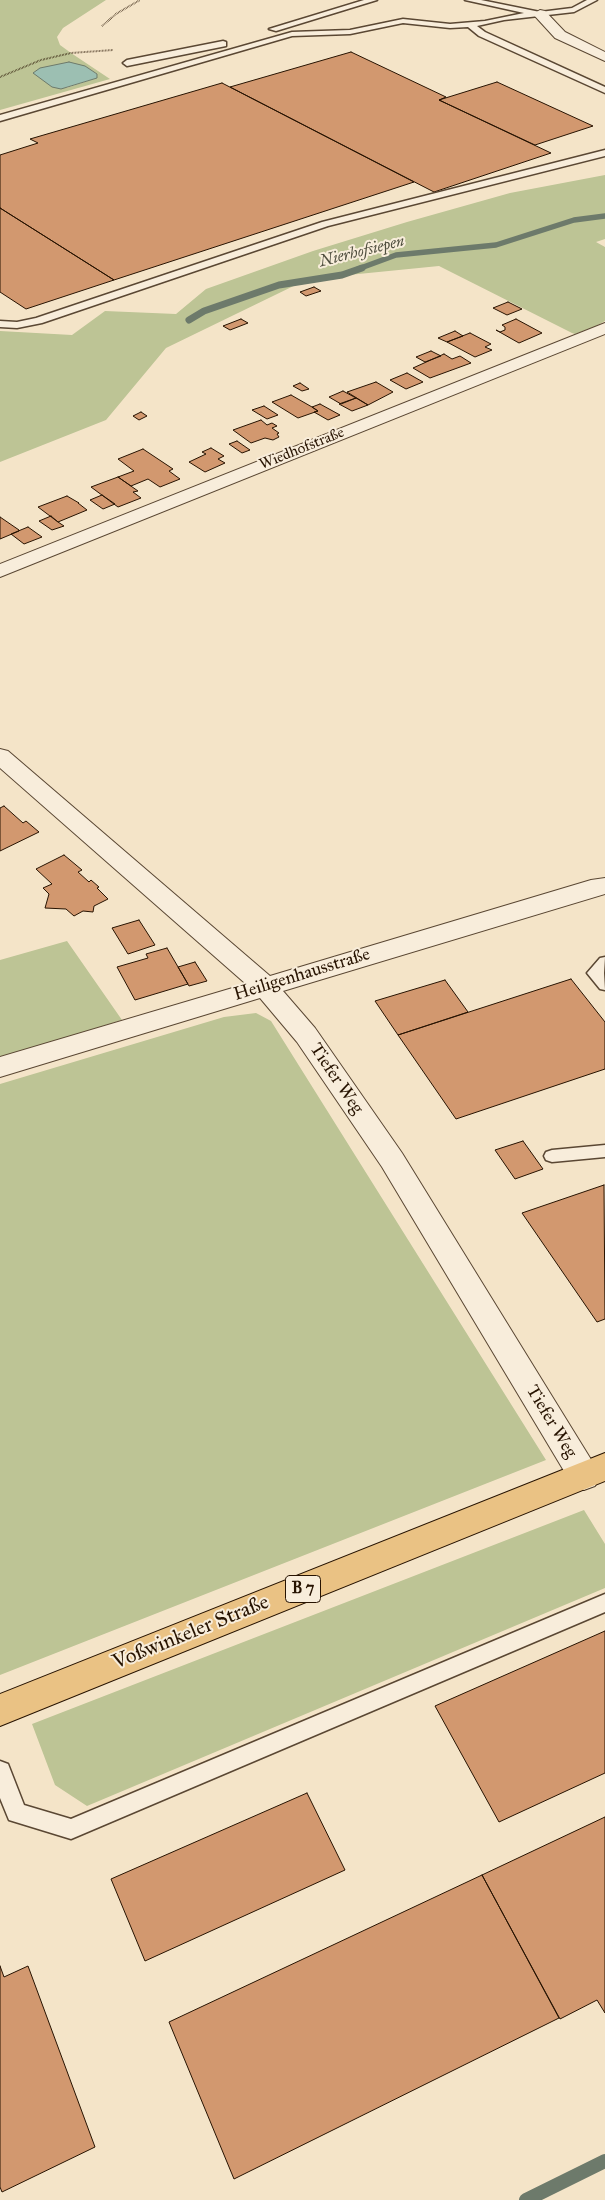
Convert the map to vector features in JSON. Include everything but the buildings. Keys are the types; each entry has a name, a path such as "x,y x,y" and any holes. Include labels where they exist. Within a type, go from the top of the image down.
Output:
{"main road":[{"name":"Voßwinkeler Straße","path":"0,1710 594,1471"}],"street":[{"path":"540,14 560,35 605,56"},
{"name":"Wiedhofstraße","path":"0,571 605,328"},
{"name":"Tiefer Weg","path":"0,756 265,986 306,1036 392,1160 594,1471"},
{"name":"Heiligenhausstraße","path":"0,1067 265,986 605,886"}],"lane":[{"path":"260,33 373,0"},
{"path":"469,0 540,14"},
{"path":"0,118 292,34 350,32 403,21 450,26 469,24 574,10 593,0"},
{"path":"469,24 482,34 605,90"},
{"path":"127,63 232,41"},
{"path":"0,324 17,325 38,321 325,224 605,153"},
{"path":"605,962 596,973 605,985"},
{"path":"552,1156 605,1151"},
{"path":"0,1771 17,1813 70,1829 605,1602"}],"path":[{"path":"102,26 116,14 140,0"}],"green space":[{"path":"0,0 106,0 63,28 57,37 60,45 110,79 0,110","holes":["85,66 97,74 97,78 66,88"]},
{"path":"605,175 605,239 596,242 605,247 605,321 596,326 575,334 572,333 439,266 308,279 166,348 106,420 0,462 0,331 72,335 105,311 176,314 206,289 313,251 510,193"},
{"path":"67,941 122,1020 0,1058 0,960"},
{"path":"256,1013 271,1021 546,1460 0,1675 0,1084 224,1017"},
{"path":"584,1510 605,1544 605,1588 87,1806 55,1785 32,1724"}],"shaded area":[{"path":"69,62 85,66 97,74 97,78 61,89 52,87 33,73 40,68"}],"waterway":[{"name":"Nierhofsiepen","path":"358,269 396,255 496,245 574,220 605,216"},
{"name":"Nierhofsiepen","path":"189,320 204,311 279,285 342,275 362,268"},
{"path":"526,2200 605,2161"}]}
